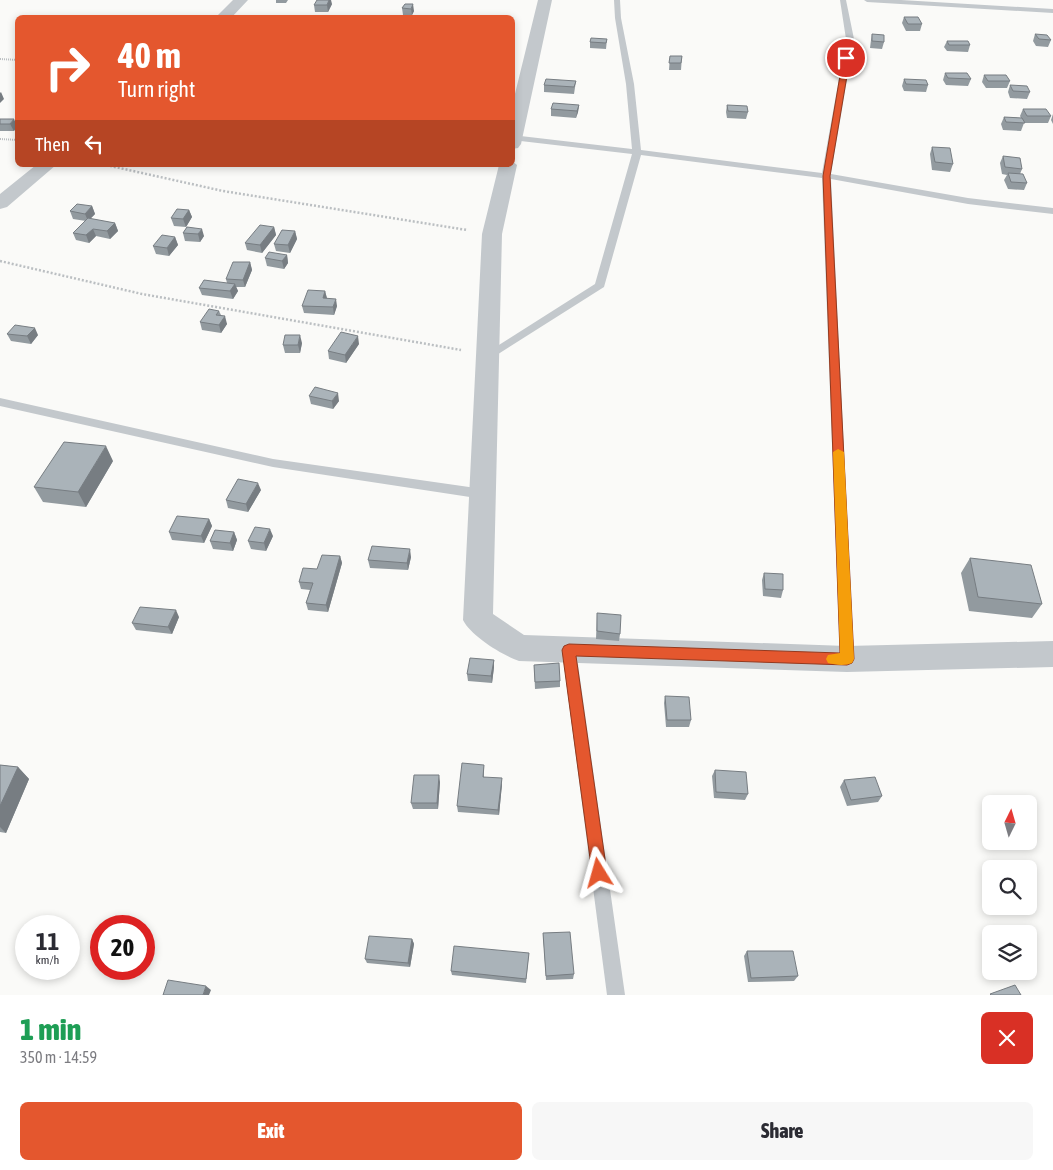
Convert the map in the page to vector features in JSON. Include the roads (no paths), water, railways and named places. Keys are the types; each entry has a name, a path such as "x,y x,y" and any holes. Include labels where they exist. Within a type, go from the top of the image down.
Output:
{"street":[{"path":"225,15 241,0"},
{"path":"515,130 545,0"},
{"path":"0,203 45,167"},
{"path":"508,167 492,234 478,620 519,648 847,659 1053,654"}],"lane":[{"path":"488,355 600,285 637,152 630,84 618,18 617,0"},
{"path":"843,0 850,39 826,176 847,659"},
{"path":"867,0 1053,12"},
{"path":"1025,0 1034,10"},
{"path":"515,139 637,152 826,176 968,201 1053,211"},
{"path":"0,402 273,463 483,494"},
{"path":"569,650 616,995"}]}
